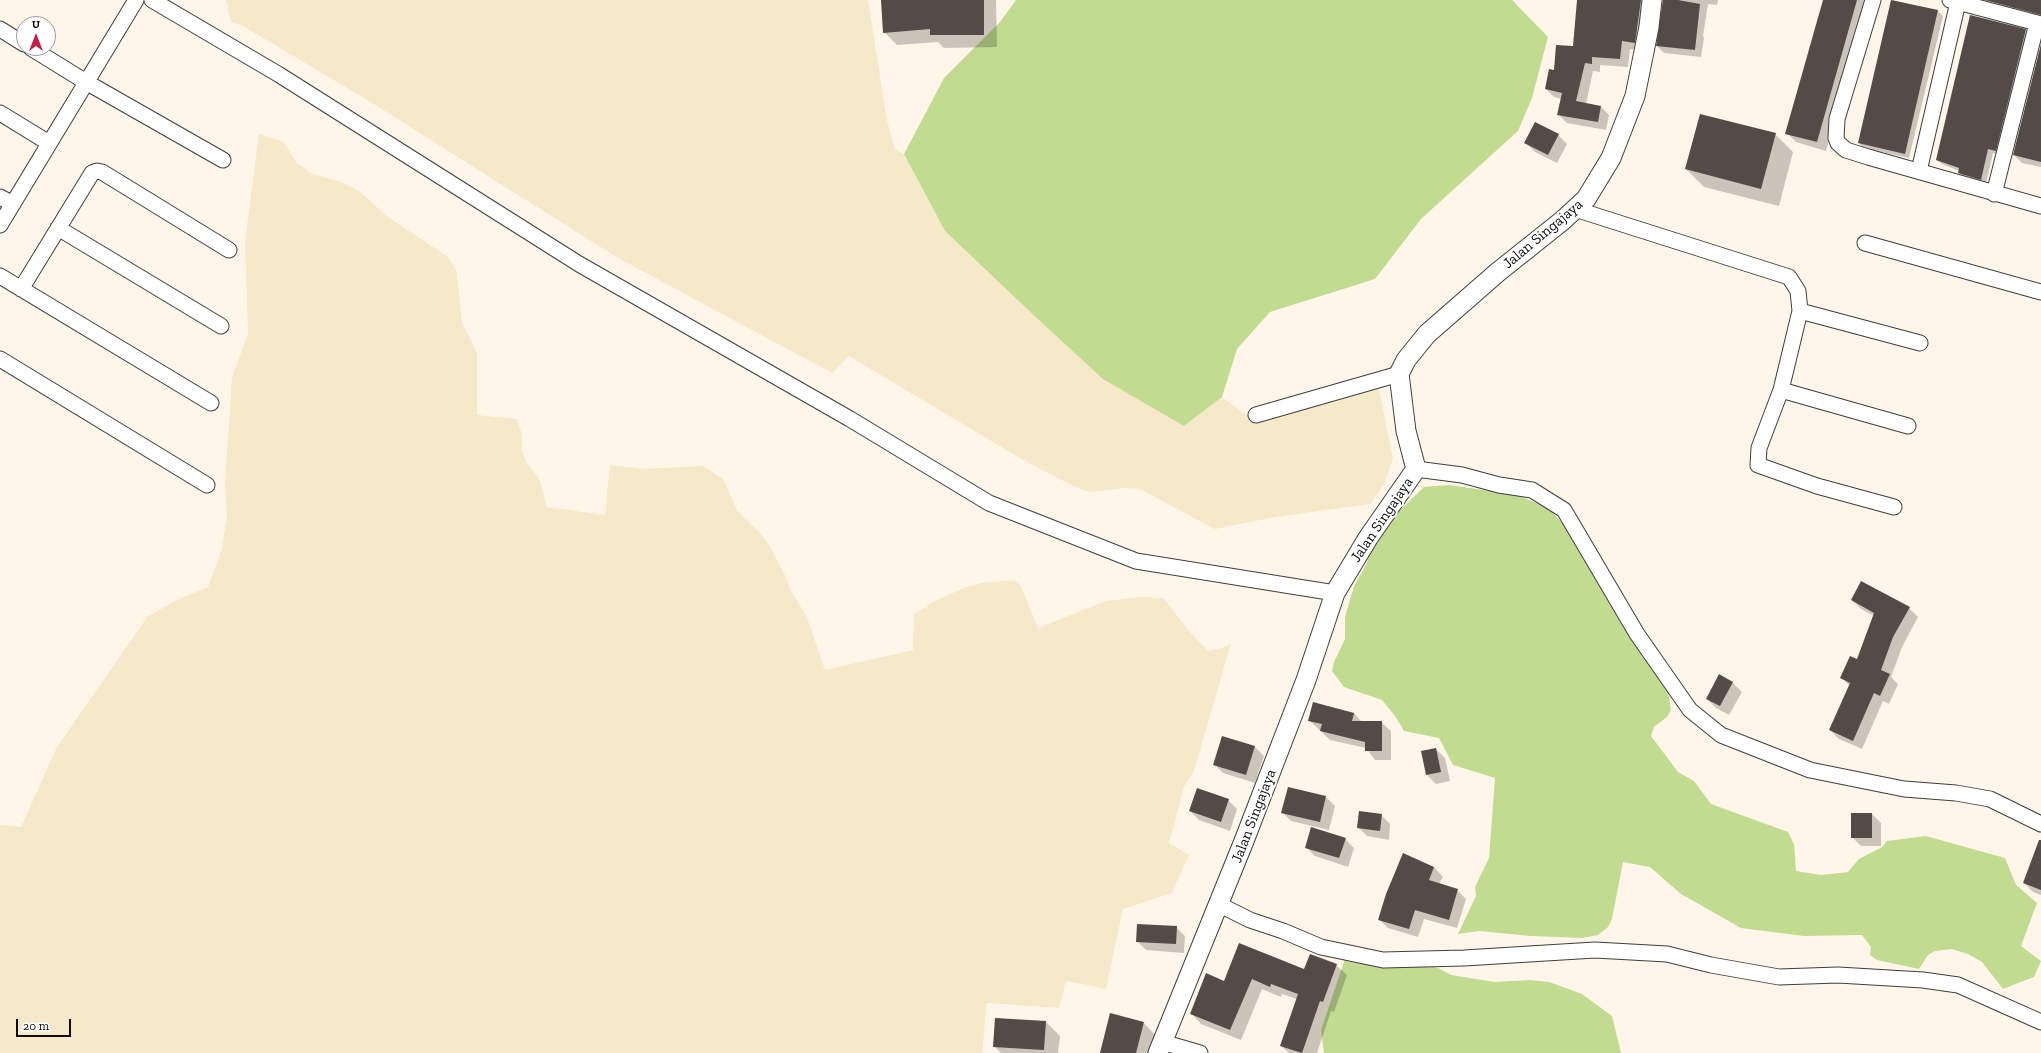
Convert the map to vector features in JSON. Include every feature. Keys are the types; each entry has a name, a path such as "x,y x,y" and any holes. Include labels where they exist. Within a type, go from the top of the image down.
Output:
{"street":[{"path":"0,225 6,200 49,143 136,0"},
{"path":"152,0 278,74 579,264 850,419 989,504 1136,560 1335,593"},
{"name":"Jalan Singajaya","path":"1160,1048 1244,841 1306,680 1335,593 1368,538 1416,469 1406,431 1399,374 1406,360 1426,334 1586,199 1611,158 1635,96 1649,27 1652,0"},
{"path":"1873,0 1837,119 1836,138 1838,143 1846,150 1994,194 2041,206"},
{"path":"1919,171 1954,1 2039,24 1994,194"},
{"path":"0,29 16,39"},
{"path":"44,56 86,82 223,160"},
{"path":"0,113 49,143"},
{"path":"21,289 92,173 97,171 102,172 229,250"},
{"path":"1575,209 1789,277 1798,292 1800,311 1781,390 1759,448 1758,465 1816,486 1894,507"},
{"path":"58,228 221,326"},
{"path":"1865,243 2041,292"},
{"path":"0,276 211,403"},
{"path":"1800,311 1920,343"},
{"path":"0,359 207,485"},
{"path":"1256,415 1399,374"},
{"path":"1781,390 1908,426"},
{"path":"1416,469 1462,475 1499,485 1532,490 1564,510 1637,634 1690,710 1721,734 1810,770 1904,789 1956,793 1990,799 2041,824"},
{"path":"1218,904 1250,920 1283,931 1321,947 1377,959 1464,958 1595,950 1667,954 1711,965 1779,977 1838,975 1923,980 1958,986 2041,1022"},
{"path":"1160,1048 1200,1053"}],"shaded area":[{"path":"226,0 868,0 887,121 895,149 904,154 945,231 1184,426 1222,397 1252,419 1378,384 1393,459 1384,484 1370,504 1275,517 1215,529 1140,489 1123,488 1090,492 1073,486 1018,457 849,356 832,373 618,258 369,101 243,26 231,22"},
{"path":"259,134 284,142 296,162 310,173 343,183 359,191 388,217 448,257 457,272 462,323 477,352 477,415 517,419 522,435 522,452 528,465 539,478 547,507 605,515 610,465 643,469 703,466 723,479 738,512 760,533 770,547 785,575 791,591 807,617 825,670 913,650 914,614 937,600 964,588 981,583 1015,580 1021,586 1038,628 1106,601 1140,597 1163,598 1191,633 1208,651 1222,648 1231,643 1194,771 1184,787 1169,843 1189,855 1172,893 1123,909 1106,989 1066,981 1059,1008 987,1003 982,1053 0,1053 0,825 21,827 57,747 148,616 179,599 208,587 222,549 227,516 225,483 232,377 248,334 245,241"}],"green space":[{"path":"1016,0 1512,0 1548,37 1532,98 1518,131 1421,219 1375,279 1270,312 1237,349 1222,397 1184,426 1103,379 945,231 904,154 944,78 1000,22"},
{"path":"1449,485 1518,495 1549,509 1567,528 1667,686 1671,710 1667,717 1654,727 1651,736 1678,772 1694,781 1711,804 1788,832 1794,844 1796,871 1821,875 1848,872 1859,859 1882,847 1887,841 1926,836 2005,858 2016,885 2037,903 2021,946 2041,961 2034,977 2003,989 1982,962 1968,954 1952,949 1935,951 1928,955 1919,969 1877,960 1870,955 1871,947 1862,935 1804,936 1741,928 1681,894 1650,867 1623,862 1612,919 1608,927 1598,935 1582,938 1531,936 1479,931 1458,934 1476,896 1475,887 1489,858 1495,778 1453,765 1439,738 1404,731 1395,716 1382,700 1344,687 1332,671 1334,662 1345,639 1345,617 1354,586 1367,563 1369,555 1393,517 1424,487"},
{"path":"1345,959 1354,963 1382,965 1426,965 1438,968 1451,975 1495,982 1530,980 1549,982 1582,994 1612,1016 1621,1053 1324,1053 1321,1030"}],"building":[{"path":"881,0 984,0 984,35 930,35 930,29 883,33"},
{"path":"1577,0 1641,0 1635,43 1622,41 1620,59 1592,57 1592,64 1585,63 1576,101 1601,106 1598,122 1557,115 1562,93 1545,89 1549,69 1554,70 1556,45 1573,46"},
{"path":"1663,0 1678,0 1700,4 1695,50 1656,46"},
{"path":"1823,0 1857,0 1817,142 1785,134"},
{"path":"1891,0 1938,10 1905,154 1858,143"},
{"path":"1985,0 2041,0 2041,15"},
{"path":"1970,15 2026,29 1996,151 1988,149 1981,180 1958,173 1959,168 1936,160"},
{"path":"2041,44 2041,162 2013,155"},
{"path":"1700,114 1776,133 1761,189 1685,169"},
{"path":"1535,122 1559,134 1548,155 1524,143"},
{"path":"1861,581 1910,607 1893,637 1881,670 1890,674 1880,696 1874,693 1853,741 1829,730 1850,683 1840,678 1850,656 1857,659 1874,613 1851,600"},
{"path":"1719,674 1733,682 1720,706 1706,699"},
{"path":"1313,702 1354,713 1352,721 1382,721 1382,751 1365,751 1365,742 1320,731 1322,724 1308,721"},
{"path":"1222,736 1255,746 1246,775 1213,765"},
{"path":"1436,748 1441,772 1426,775 1421,751"},
{"path":"1288,787 1326,796 1320,822 1281,813"},
{"path":"1197,788 1229,799 1221,822 1189,811"},
{"path":"1359,811 1382,814 1380,831 1357,828"},
{"path":"1851,813 1872,813 1872,838 1851,838"},
{"path":"1311,827 1346,838 1339,858 1305,848"},
{"path":"2039,840 2041,840 2041,890 2023,883"},
{"path":"1403,853 1434,867 1429,880 1458,889 1449,920 1415,910 1409,929 1378,920 1386,894"},
{"path":"1137,924 1177,926 1176,944 1136,942"},
{"path":"1239,943 1304,969 1310,954 1337,964 1323,1002 1320,1001 1302,1053 1280,1046 1298,994 1271,984 1270,987 1252,979 1230,1030 1190,1014 1206,973 1224,981"},
{"path":"1110,1013 1144,1022 1136,1053 1100,1053"},
{"path":"995,1018 1046,1021 1044,1050 993,1047"}]}
